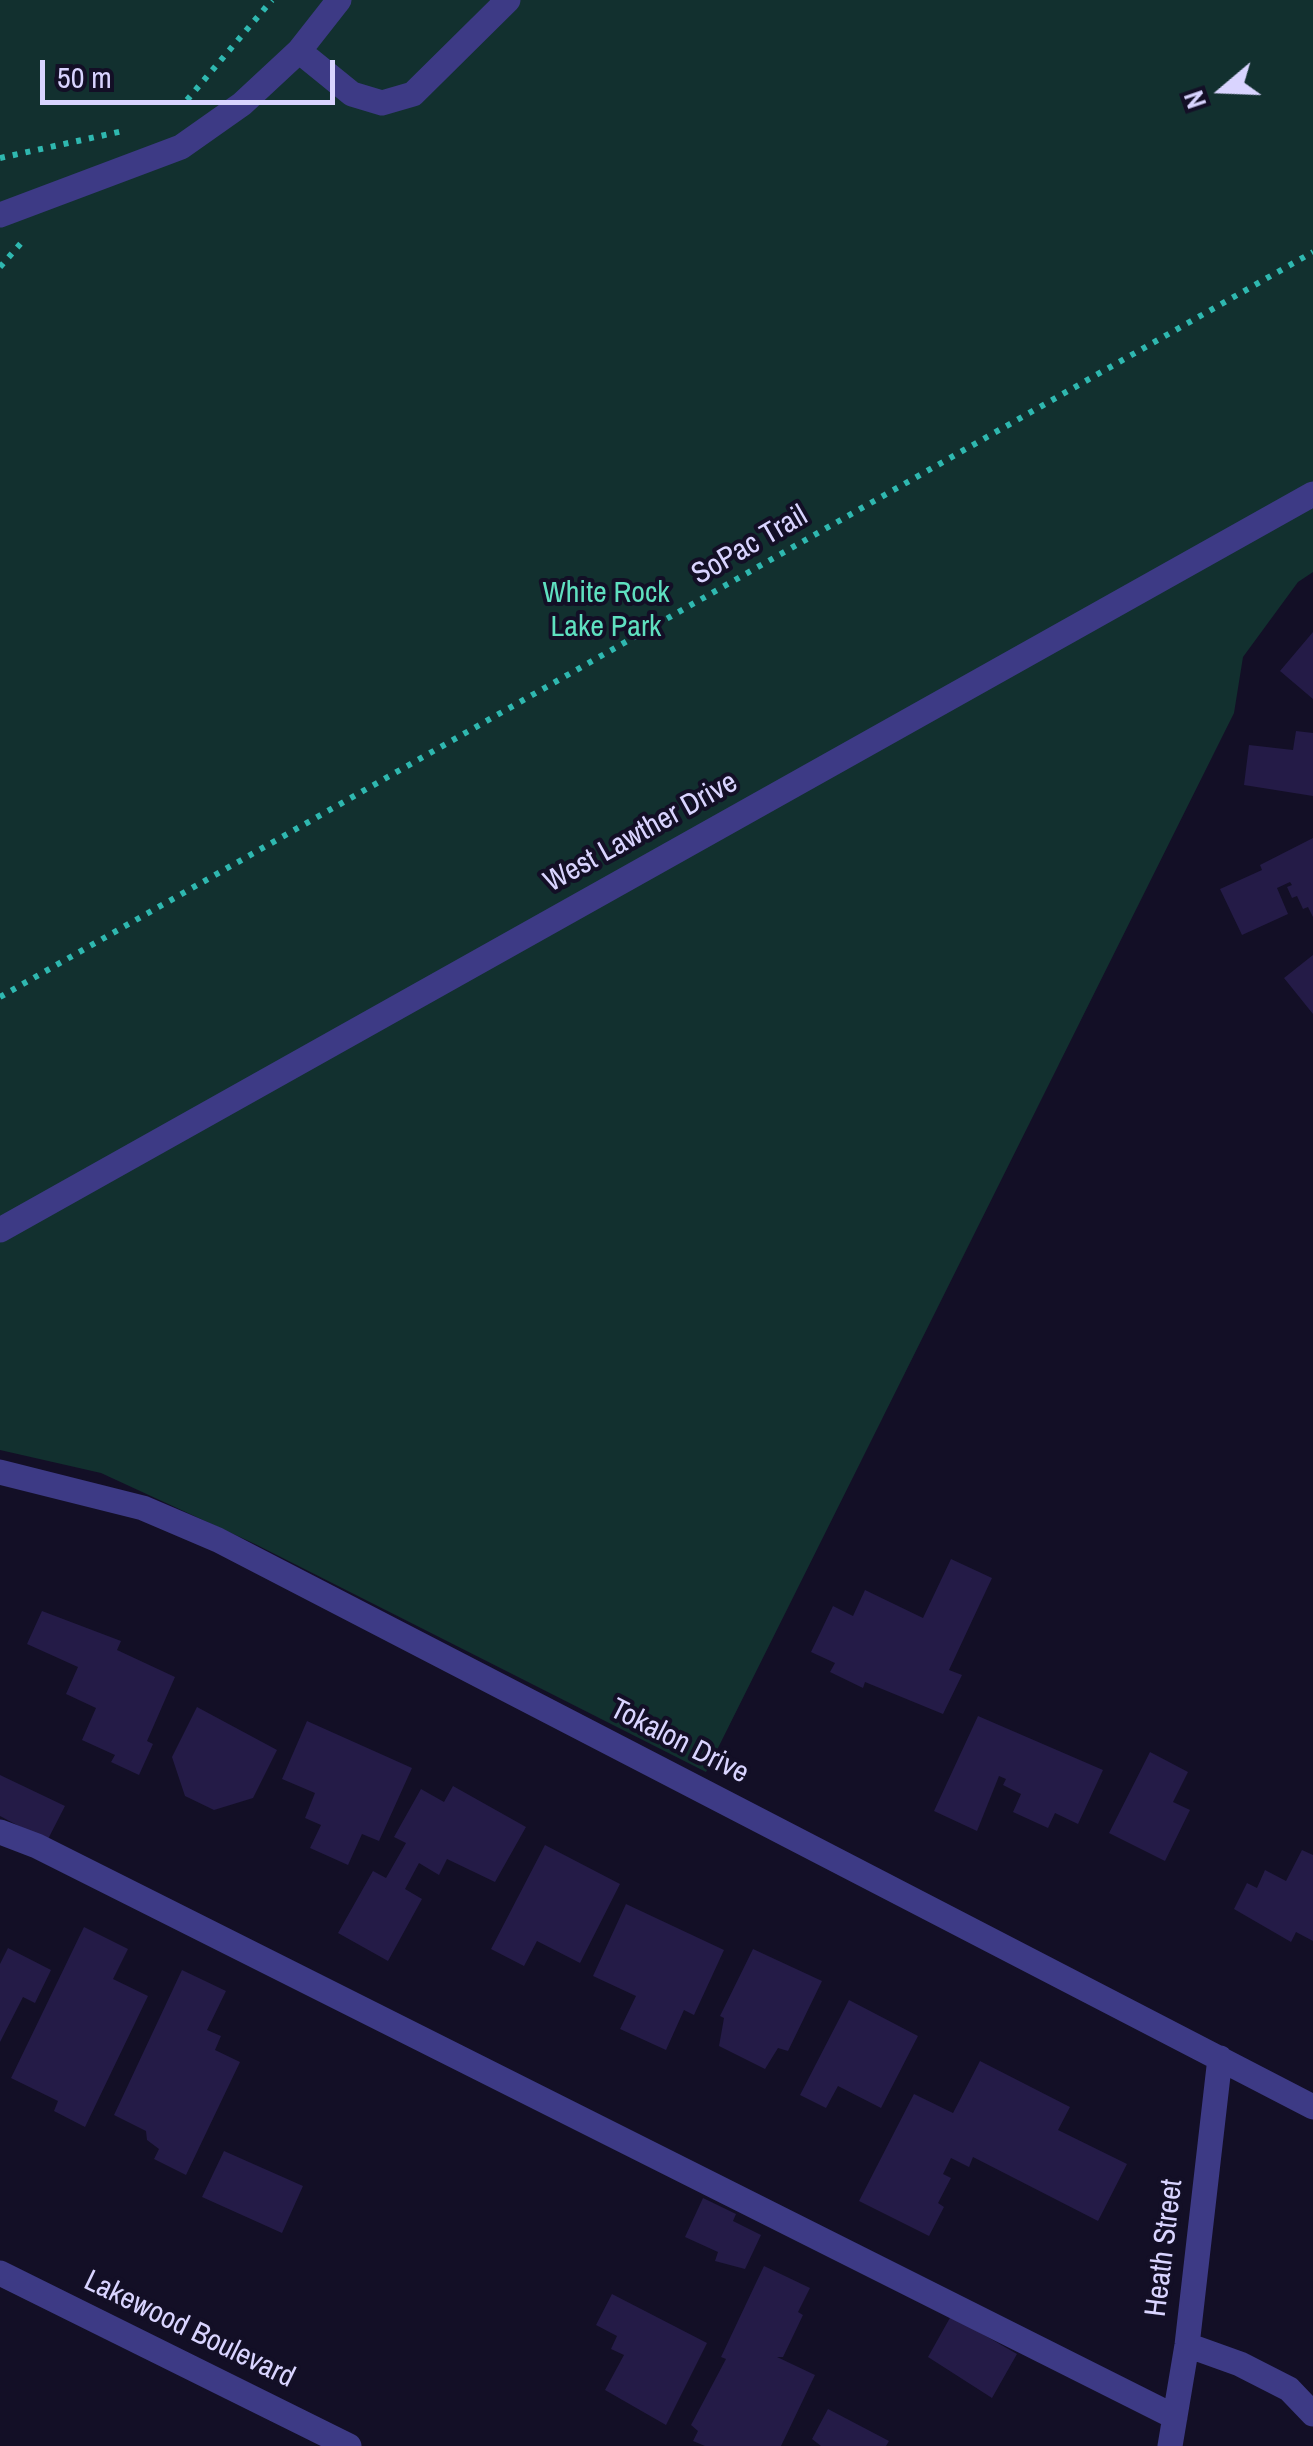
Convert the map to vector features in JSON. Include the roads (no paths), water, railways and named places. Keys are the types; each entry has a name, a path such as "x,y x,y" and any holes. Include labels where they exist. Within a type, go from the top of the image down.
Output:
{"street":[{"path":"0,215 180,147 242,104 300,52 339,0"},
{"path":"300,52 352,94 382,103 412,94 508,0"},
{"name":"West Lawther Drive","path":"0,1230 1313,494"},
{"name":"Tokalon Drive","path":"0,1472 143,1508 218,1540 1313,2107"},
{"path":"0,1832 37,1846 1175,2417"},
{"name":"Heath Street","path":"1170,2446 1187,2345 1220,2058"},
{"name":"Lakewood Boulevard","path":"0,2273 349,2446"},
{"path":"1187,2345 1240,2364 1289,2389 1313,2414"}],"park label":[{"name":"White Rock Lake Park","path":"606,611"}]}
